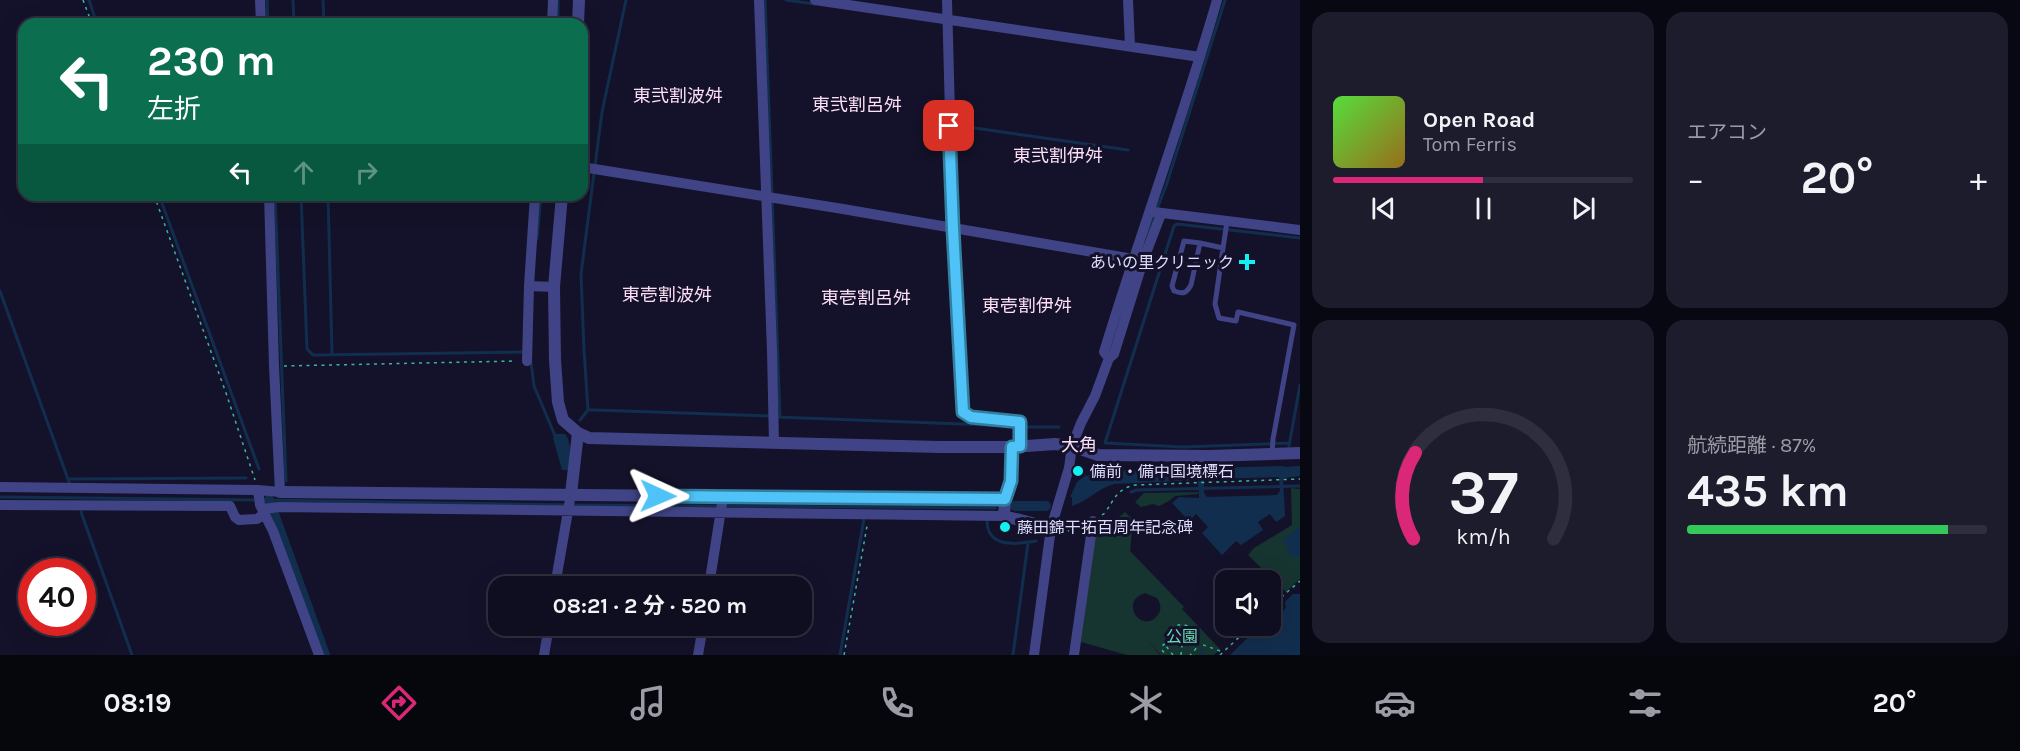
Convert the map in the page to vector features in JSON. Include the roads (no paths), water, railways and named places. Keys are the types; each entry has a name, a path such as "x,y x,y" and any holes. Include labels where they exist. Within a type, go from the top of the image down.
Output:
{"street":[{"path":"260,0 261,18"},
{"path":"552,18 553,0"},
{"path":"578,18 579,0"},
{"path":"759,0 771,197 774,443"},
{"path":"816,0 1200,57"},
{"path":"947,0 950,19 955,229 963,412 971,417 1020,422 1011,481 1005,499 1004,516"},
{"path":"1128,0 1130,46"},
{"path":"1034,655 1050,533 1069,468 1072,446 1095,396 1109,358 1114,354 1143,261 1217,0"},
{"path":"591,168 1133,259"},
{"path":"269,201 280,492"},
{"path":"527,355 535,201"},
{"path":"561,201 554,287 558,402 563,420 578,433 589,438 774,443 1016,446 1055,444 1072,446 1098,454 1209,456 1272,451 1300,453"},
{"path":"1155,213 1227,224 1300,230"},
{"path":"1109,358 1104,352 1133,259 1155,213"},
{"path":"532,286 554,287"},
{"path":"557,576 578,433"},
{"path":"0,487 64,497 230,507 239,520 257,519 264,504 280,492 721,508 870,506 1005,499"},
{"path":"0,505 64,497 264,504 569,503"},
{"path":"264,504 319,655"},
{"path":"870,506 1004,516 1050,533"},
{"path":"711,576 721,508"},
{"path":"1074,655 1093,521"},
{"path":"544,655 547,636"},
{"path":"698,655 701,636"}],"lane":[{"path":"1227,224 1215,304 1219,318 1236,321 1238,312 1294,325 1272,451"},
{"path":"1200,243 1188,291 1183,294 1174,291 1172,286 1184,241 1200,243 1223,248"}],"water":[{"path":"556,434 565,434 569,442 568,470 562,470 553,438"},
{"path":"1300,466 1300,476 1283,478 1285,516 1276,522 1270,514 1258,522 1263,530 1241,545 1236,541 1222,555 1202,533 1208,527 1196,514 1189,521 1172,503 1179,497 1199,498 1198,480 1114,484 1072,506 1072,497 1070,497 1077,482 1086,475 1098,471","holes":["1279,477 1280,491 1277,495 1207,497 1204,493 1204,479"]},
{"path":"1300,527 1300,557 1293,557 1287,552 1289,550 1283,541"},
{"path":"1293,594 1300,594 1300,655 1230,655 1250,636 1281,636 1281,613 1286,608 1285,602"}],"waterway":[{"path":"89,0 95,18"},
{"path":"267,0 268,18"},
{"path":"293,0 294,18"},
{"path":"323,0 324,18"},
{"path":"558,0 558,18"},
{"path":"595,166 602,112 626,0"},
{"path":"765,0 780,417"},
{"path":"786,0 815,4"},
{"path":"1157,209 1225,0"},
{"path":"954,125 1128,150"},
{"path":"588,410 581,274 594,173"},
{"path":"161,201 259,469"},
{"path":"275,201 286,481"},
{"path":"301,201 307,349 313,355 524,352"},
{"path":"328,201 332,354"},
{"path":"537,239 540,201"},
{"path":"1147,235 1154,215"},
{"path":"1289,443 1183,447 1105,443 1174,226 1177,224 1300,238"},
{"path":"0,291 69,482"},
{"path":"531,362 534,386 556,438"},
{"path":"1289,446 1300,385"},
{"path":"580,420 588,410 770,416"},
{"path":"776,417 1015,426"},
{"path":"1022,427 1059,427"},
{"path":"68,479 246,478"},
{"path":"1131,492 1300,486"},
{"path":"0,497 255,500"},
{"path":"262,500 995,508"},
{"path":"269,500 325,655"},
{"path":"1015,506 1046,506"},
{"path":"81,512 132,655"},
{"path":"987,517 989,532 1001,542 1036,541"},
{"path":"840,655 864,519"},
{"path":"1013,655 1028,543"},
{"path":"1200,655 1202,650"}],"place":[{"name":"あいの里クリニック","path":"1247,262"},
{"name":"備前・備中国境標石","path":"1078,471"},
{"name":"藤田錦干拓百周年記念碑","path":"1005,527"}],"district":[{"name":"東弐割波舛","path":"678,96"},
{"name":"東弐割呂舛","path":"857,105"},
{"name":"東弐割伊舛","path":"1058,156"},
{"name":"東壱割波舛","path":"667,295"},
{"name":"東壱割呂舛","path":"866,298"},
{"name":"東壱割伊舛","path":"1027,306"},
{"name":"大角","path":"1079,445"}],"park label":[{"name":"公園","path":"1182,636"}]}
